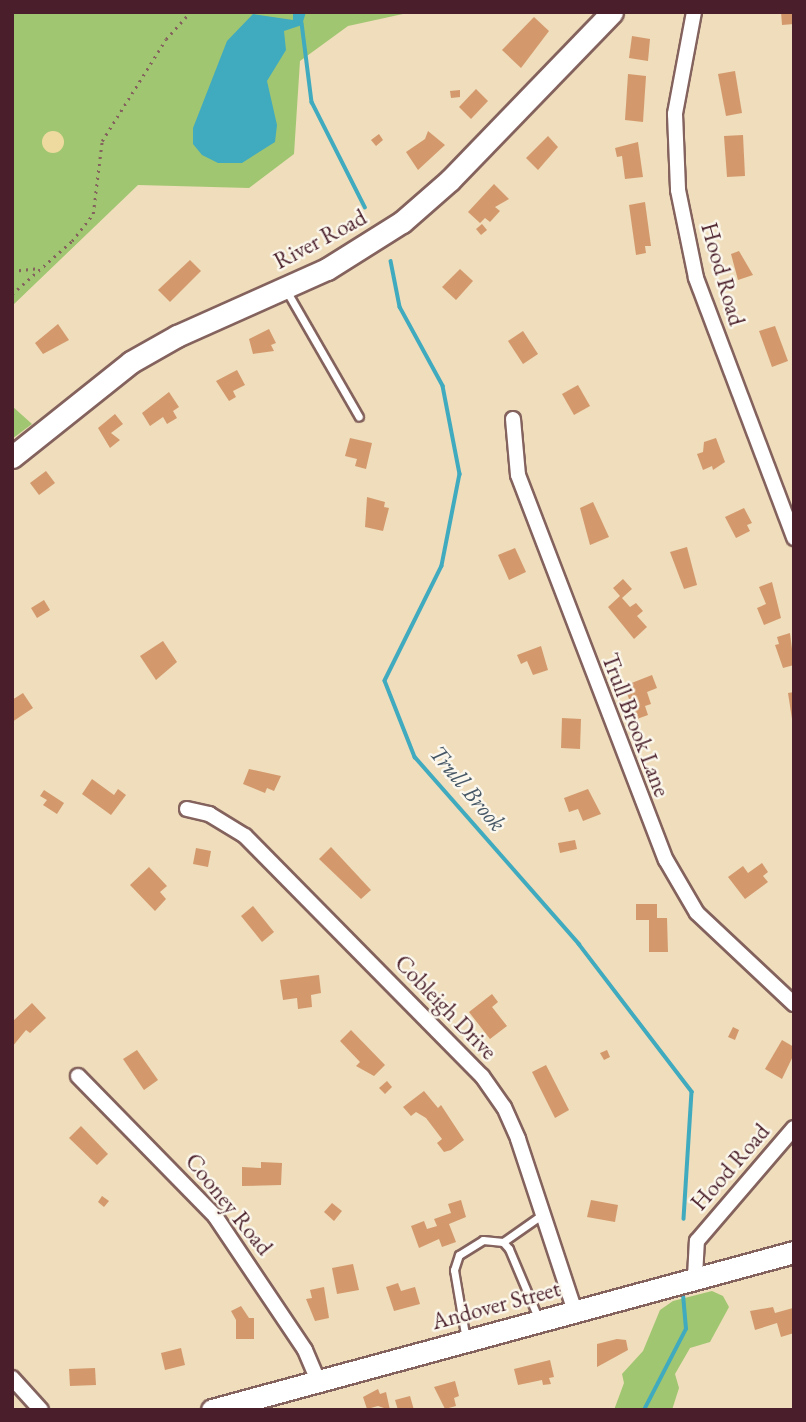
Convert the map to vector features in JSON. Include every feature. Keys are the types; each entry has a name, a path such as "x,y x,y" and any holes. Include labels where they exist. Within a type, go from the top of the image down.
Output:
{"main road":[{"name":"River Road","path":"12,457 131,362 177,336 285,289 380,238 423,206 612,12"},
{"name":"Andover Street","path":"212,1410 794,1252"}],"street":[{"name":"Hood Road","path":"694,12 675,114 678,190 696,278 794,538"},
{"name":"Trull Brook Lane","path":"513,419 518,475 666,860 697,914 794,1004"},
{"name":"Cobleigh Drive","path":"187,809 209,814 245,836 482,1076 504,1107 575,1311"},
{"name":"Cooney Road","path":"78,1076 215,1216 305,1350 318,1381"},
{"name":"Hood Road","path":"695,1277 697,1241 794,1128"},
{"path":"12,1378 41,1410"}],"lane":[{"path":"285,289 359,417"},
{"path":"466,1340 454,1288 459,1255 483,1240 503,1242 543,1214"},
{"path":"503,1242 518,1263 540,1321"}],"path":[{"path":"12,294 33,279 40,268 72,242 93,214 102,141 166,39 190,12"},
{"path":"12,271 40,268"}],"green space":[{"path":"12,12 412,12 348,26 300,61 294,154 249,188 138,185 12,306"},
{"path":"12,406 32,424 12,439"},
{"path":"712,1291 723,1296 729,1307 710,1342 690,1348 675,1374 679,1388 672,1410 614,1410 624,1383 622,1374 643,1351 660,1310 673,1301"}],"sand":[{"path":"49,131 57,131 64,138 64,146 57,153 49,153 42,146 42,138"}],"water":[{"path":"293,12 306,12 302,25 284,31 286,50 267,81 277,125 275,142 242,163 218,163 202,155 193,144 193,128 227,41 253,14 293,20"}],"building":[{"path":"781,12 794,12 794,24 782,25"},
{"path":"534,17 549,31 521,68 502,50"},
{"path":"632,36 650,39 648,61 629,58"},
{"path":"735,71 742,113 726,116 718,74"},
{"path":"628,74 646,76 643,122 625,120"},
{"path":"476,89 488,101 471,119 459,107"},
{"path":"460,90 460,97 451,98 450,91"},
{"path":"428,131 445,145 418,170 406,152 425,139"},
{"path":"379,134 383,140 376,146 371,140"},
{"path":"743,135 745,176 727,177 724,136"},
{"path":"548,136 558,147 538,170 526,158"},
{"path":"638,142 643,177 625,179 622,156 617,157 615,148"},
{"path":"494,184 509,199 495,207 500,211 490,222 485,218 480,223 468,212"},
{"path":"645,202 651,246 645,246 646,253 636,255 629,205"},
{"path":"482,224 487,230 481,235 476,229"},
{"path":"739,251 753,275 738,280 731,254"},
{"path":"190,260 201,271 170,302 158,290"},
{"path":"460,269 473,281 456,300 442,287"},
{"path":"58,324 69,340 43,354 35,343"},
{"path":"775,326 788,361 772,367 759,331"},
{"path":"269,329 276,343 271,345 274,351 253,354 249,339"},
{"path":"523,331 538,354 523,364 508,341"},
{"path":"237,370 245,385 233,391 236,397 229,401 216,381"},
{"path":"578,385 590,406 574,415 562,394"},
{"path":"169,392 179,407 173,411 177,418 167,424 163,417 150,426 142,413"},
{"path":"115,414 123,424 111,433 120,440 110,448 98,428"},
{"path":"350,438 372,443 366,469 355,466 357,459 345,456"},
{"path":"716,438 725,462 713,470 712,466 703,470 697,454 703,452 704,442"},
{"path":"46,471 55,483 39,495 30,483"},
{"path":"367,497 385,502 384,507 389,508 383,531 365,527"},
{"path":"593,502 609,537 590,545 580,508"},
{"path":"744,508 752,523 747,525 750,531 736,538 725,517"},
{"path":"687,547 697,585 684,589 670,552"},
{"path":"515,548 526,572 509,580 498,555"},
{"path":"623,579 632,589 622,598 630,607 636,603 643,611 637,616 647,627 634,639 608,607 620,596 613,588"},
{"path":"772,582 781,618 764,625 757,608 766,604 759,587"},
{"path":"44,600 50,610 37,618 31,608"},
{"path":"790,633 794,665 783,668 775,645 779,644 777,637"},
{"path":"163,641 177,662 156,680 140,656"},
{"path":"541,646 548,670 533,675 527,661 521,664 517,655"},
{"path":"652,675 657,688 647,692 651,704 645,706 648,715 637,719 624,686"},
{"path":"794,692 794,719 792,719 788,693"},
{"path":"23,693 33,708 12,722 12,700"},
{"path":"562,718 581,719 580,749 561,748"},
{"path":"249,769 281,776 274,791 267,788 265,793 243,784"},
{"path":"92,779 114,795 118,789 126,795 111,815 82,794"},
{"path":"588,789 601,814 583,821 578,809 569,812 564,798"},
{"path":"44,790 64,803 57,814 43,805 47,800 40,796"},
{"path":"575,840 577,849 560,853 558,843"},
{"path":"331,847 371,890 361,899 319,859"},
{"path":"196,848 211,851 208,867 193,864"},
{"path":"762,863 768,872 763,876 768,882 745,899 728,877 743,866 748,873"},
{"path":"149,867 167,886 160,892 166,899 155,911 130,885"},
{"path":"636,904 657,904 657,918 667,918 668,952 649,952 649,920 636,920"},
{"path":"253,906 274,932 262,942 241,916"},
{"path":"319,975 321,993 311,995 312,1007 298,1009 297,998 283,1000 280,980"},
{"path":"492,994 498,1002 492,1007 507,1026 490,1039 469,1012"},
{"path":"32,1003 46,1018 30,1033 26,1030 12,1047 12,1022"},
{"path":"733,1027 739,1030 735,1040 728,1037"},
{"path":"351,1030 385,1065 374,1076 356,1066 360,1062 340,1041"},
{"path":"782,1040 794,1047 794,1054 782,1079 765,1069"},
{"path":"137,1050 158,1080 144,1090 123,1059"},
{"path":"607,1050 610,1057 604,1060 600,1053"},
{"path":"546,1065 569,1110 555,1118 532,1072"},
{"path":"387,1081 392,1087 385,1094 379,1088"},
{"path":"424,1091 438,1108 441,1105 464,1140 451,1150 444,1152 437,1143 442,1139 426,1118 416,1112 411,1116 403,1107"},
{"path":"81,1126 108,1154 97,1165 69,1138"},
{"path":"261,1162 282,1163 281,1185 242,1186 242,1167 261,1168"},
{"path":"102,1196 109,1201 104,1207 98,1202"},
{"path":"461,1200 466,1217 449,1224 456,1242 442,1247 439,1239 419,1248 411,1226 424,1221 427,1229 437,1226 434,1219 451,1213 448,1204"},
{"path":"591,1200 618,1205 615,1222 587,1217"},
{"path":"332,1203 342,1211 334,1221 324,1212"},
{"path":"353,1264 359,1290 337,1294 332,1268"},
{"path":"398,1283 401,1291 415,1287 420,1304 394,1311 386,1287"},
{"path":"324,1287 329,1318 315,1321 306,1299 312,1298 310,1290"},
{"path":"241,1306 249,1318 254,1318 254,1339 236,1339 236,1320 231,1311"},
{"path":"773,1307 775,1313 793,1308 794,1333 781,1337 777,1323 755,1330 750,1311"},
{"path":"617,1339 626,1340 628,1350 597,1367 597,1344"},
{"path":"181,1348 185,1365 165,1370 161,1353"},
{"path":"550,1360 554,1377 549,1378 551,1384 543,1385 542,1380 518,1385 514,1369"},
{"path":"95,1368 96,1385 70,1386 69,1369"},
{"path":"455,1381 459,1396 454,1398 456,1406 445,1409 434,1387"},
{"path":"378,1389 380,1394 386,1392 390,1410 378,1406 367,1409 363,1397"},
{"path":"410,1396 414,1410 398,1410 395,1400"}],"waterway":[{"name":"Trull Brook","path":"302,23 312,102 365,207"},
{"name":"Trull Brook","path":"391,261 400,307 443,386 460,474 442,566 385,681 415,757 579,944 692,1092 684,1219"},
{"name":"Trull Brook","path":"644,1410 686,1329 683,1293"}]}
